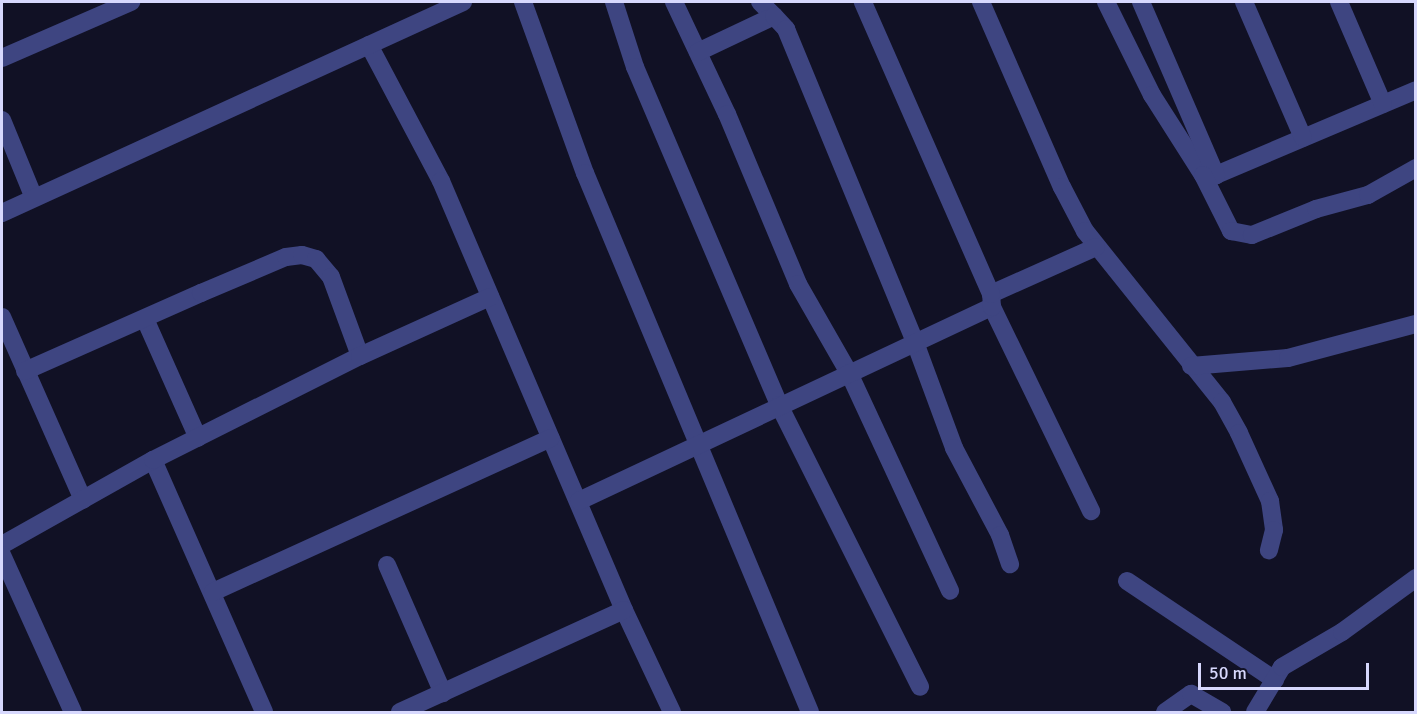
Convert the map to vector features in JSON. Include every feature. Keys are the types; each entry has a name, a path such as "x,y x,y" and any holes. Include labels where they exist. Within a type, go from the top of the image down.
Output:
{"street":[{"path":"2,58 97,8 131,2"},
{"path":"2,213 463,2"},
{"path":"523,2 585,173 700,443 810,712"},
{"path":"614,2 635,67 779,405 920,687"},
{"path":"674,2 698,52 798,284 849,373 950,591"},
{"path":"760,2 786,29 916,345 954,448 1000,535 1010,564"},
{"path":"863,2 992,300 1091,511"},
{"path":"981,2 1062,187 1096,247 1222,402 1270,501 1274,530 1269,549"},
{"path":"1106,2 1152,95 1209,175"},
{"path":"1141,2 1231,231 1252,235 1316,209 1368,195 1416,168"},
{"path":"1244,2 1303,138"},
{"path":"1339,2 1383,104"},
{"path":"698,52 774,16"},
{"path":"369,45 441,181 624,610 672,712"},
{"path":"1209,175 1416,90"},
{"path":"2,120 34,198"},
{"path":"579,501 779,405 916,345 992,300 1096,247"},
{"path":"26,370 286,257 302,255 316,259 331,277 360,356"},
{"path":"2,545 153,460 360,356 490,297"},
{"path":"2,317 83,500"},
{"path":"144,319 198,438"},
{"path":"1191,366 1288,358 1416,324"},
{"path":"213,592 551,438"},
{"path":"153,460 264,712"},
{"path":"2,555 73,712"},
{"path":"387,565 443,693"},
{"path":"1255,712 1282,667 1342,632 1416,578"},
{"path":"1127,581 1275,680"},
{"path":"400,712 624,610"},
{"path":"1165,712 1191,694 1222,712"}]}
